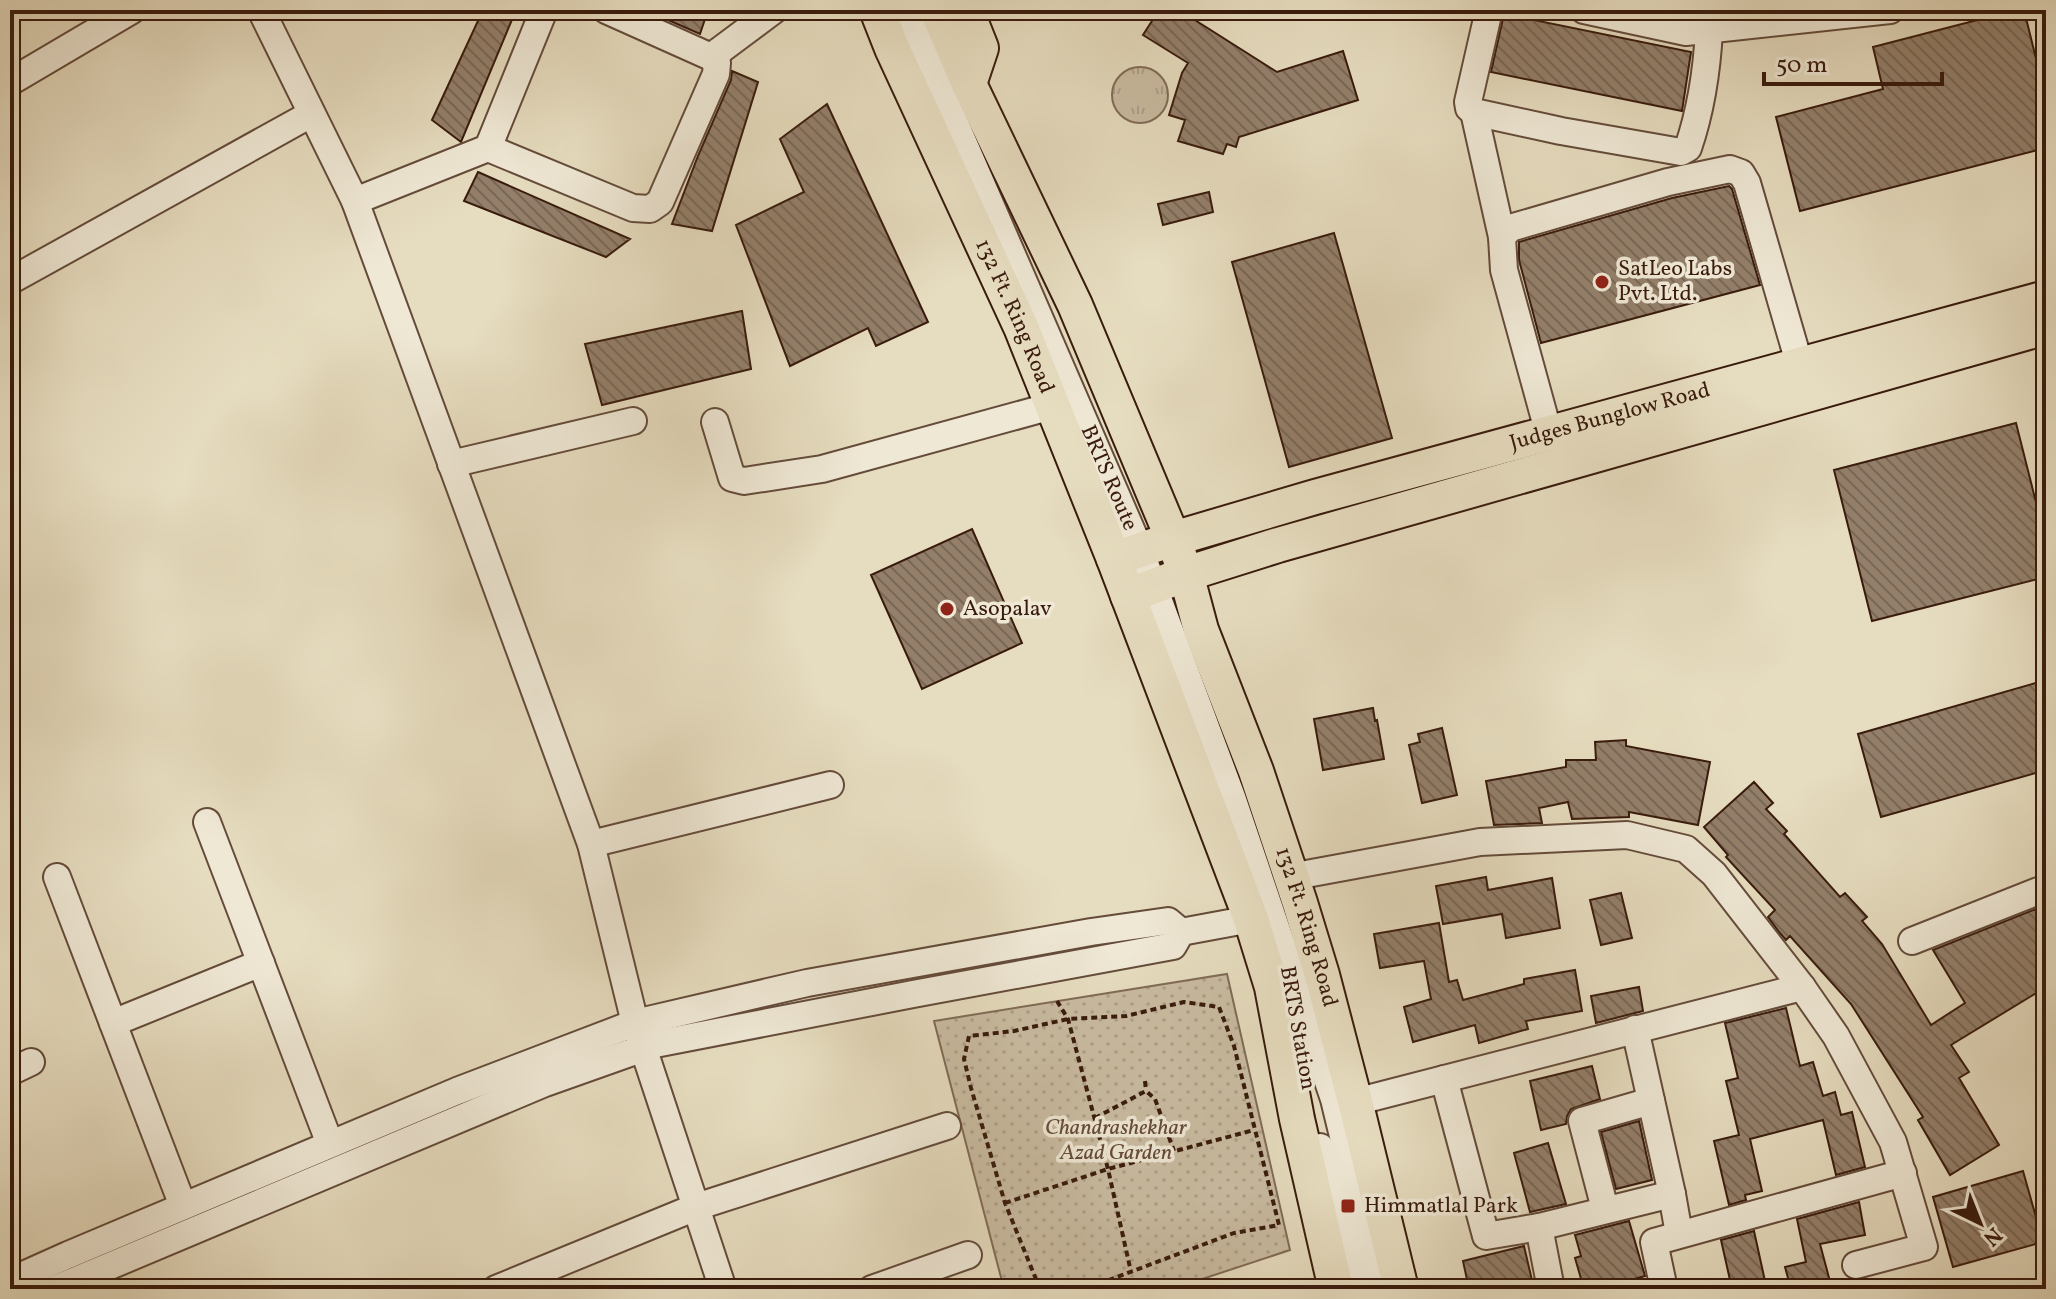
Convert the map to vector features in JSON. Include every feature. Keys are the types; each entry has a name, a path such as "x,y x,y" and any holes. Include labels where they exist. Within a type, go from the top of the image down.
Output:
{"main road":[{"path":"859,10 875,47 900,63"},
{"name":"132 Ft. Ring Road","path":"877,10 1021,327 1052,406 1127,555 1141,591"},
{"path":"948,13 981,48 969,84 1075,305 1173,539"},
{"name":"Judges Bunglow Road","path":"1127,555 1315,497 2046,298"},
{"name":"Judges Bunglow Road","path":"1141,591 1278,545 2046,327"},
{"name":"132 Ft. Ring Road","path":"1173,539 1201,630 1256,771 1317,960 1401,1289"},
{"path":"1141,591 1272,987 1297,1119 1336,1289"}],"street":[{"path":"10,82 132,10"},
{"path":"261,10 355,201 591,844 635,1023 723,1289"},
{"path":"488,148 544,10"},
{"path":"355,201 488,148 633,208 650,209 660,202 716,74 717,63 711,57 606,10"},
{"path":"711,57 774,10"},
{"name":"BRTS Route","path":"906,10 1127,555"},
{"path":"1489,10 1468,102 1474,112 1681,152 1688,148 1696,125 1707,56 1691,24"},
{"path":"1584,10 1691,24 1890,10"},
{"path":"1474,112 1502,237 1504,270 1549,434"},
{"path":"10,281 311,114"},
{"path":"1681,152 1689,178"},
{"path":"1502,237 1510,228 1689,178 1730,169 1741,173 1751,197 1800,366"},
{"path":"715,422 732,478 744,481 822,469 1052,406"},
{"path":"451,464 633,421"},
{"path":"1141,591 1232,797 1284,955"},
{"path":"591,844 830,785"},
{"path":"207,822 330,1144"},
{"path":"1290,877 1480,842 1627,835 1686,849 1714,874 1802,987 1844,1049 1893,1142 1924,1247 1856,1265"},
{"path":"57,877 183,1206"},
{"path":"1912,941 2046,888"},
{"path":"55,1289 545,1083 655,1044 1173,946 1181,932 1251,919"},
{"path":"10,1281 457,1091 635,1023 807,983 1091,932 1168,921 1181,932"},
{"name":"BRTS Station","path":"1284,955 1313,1115 1355,1289"},
{"name":"BRTS Station","path":"1284,955 1334,1099 1380,1289"},
{"path":"113,1023 261,963"},
{"path":"1355,1102 1802,987"},
{"path":"1635,1029 1679,1234"},
{"path":"1444,1079 1486,1236 1539,1227 1672,1194"},
{"path":"1605,1209 1582,1121 1651,1101"},
{"path":"496,1289 696,1207 947,1126"},
{"path":"1664,1289 1654,1242 1903,1173"},
{"path":"1539,1227 1551,1289"},
{"path":"872,1289 968,1255"}],"path":[{"path":"1057,1001 1068,1019 1108,1169 1131,1272"},
{"path":"1040,1289 1005,1203 971,1088 964,1059 969,1036 1014,1031 1068,1019 1126,1016 1184,1002 1219,1007 1234,1046 1279,1225 1234,1233 1085,1289"},
{"path":"1145,1081 1146,1091 1155,1099 1174,1151"},
{"path":"1095,1118 1146,1091"},
{"path":"1005,1203 1108,1169 1254,1130"}],"green space":[{"path":"1140,67 1160,75 1168,95 1160,115 1140,123 1120,115 1112,95 1120,75"},
{"name":"Chandrashekhar Azad Garden","path":"1227,974 1290,1250 1172,1289 1004,1289 934,1021"}],"building":[{"path":"483,10 516,10 461,142 432,120"},
{"path":"645,10 708,10 700,34"},
{"path":"1159,10 1179,10 1277,72 1343,51 1358,100 1239,137 1236,147 1227,144 1223,154 1178,141 1185,120 1169,115 1188,63 1143,35"},
{"path":"2024,10 2046,99 2046,148 1800,211 1776,117 1883,89 1873,47"},
{"path":"1504,14 1691,52 1682,111 1491,72"},
{"path":"732,71 758,82 712,231 672,224 731,80"},
{"path":"827,104 928,322 876,346 868,328 790,366 736,225 804,192 780,139"},
{"path":"478,172 630,239 606,257 464,201"},
{"path":"1729,186 1760,285 1541,343 1519,260 1519,242 1672,198"},
{"path":"1209,192 1213,212 1163,225 1158,204"},
{"path":"1334,233 1392,438 1289,467 1232,262"},
{"path":"742,311 751,369 602,405 585,344"},
{"path":"2016,423 2046,542 2046,577 1872,621 1834,470"},
{"name":"Asopalav","path":"972,529 1022,643 922,689 871,575"},
{"path":"2046,680 2046,770 1881,817 1858,734"},
{"path":"1373,708 1384,759 1323,770 1314,719"},
{"path":"1442,728 1457,795 1422,803 1409,745 1420,742 1418,734"},
{"path":"1626,740 1626,746 1710,762 1698,825 1629,812 1629,817 1572,819 1568,802 1539,808 1542,823 1494,825 1486,781 1566,767 1566,760 1596,760 1595,742"},
{"path":"1754,782 1773,803 1766,809 1787,831 1784,834 1840,897 1845,893 1867,917 1862,921 1882,944 1931,1025 1965,1003 1933,950 2046,905 2046,987 1951,1045 1969,1072 1959,1078 1999,1145 1950,1175 1918,1120 1923,1117 1851,1004 1790,936 1786,940 1779,932 1768,917 1775,910 1726,857 1728,855 1704,827"},
{"path":"1486,877 1488,890 1552,878 1560,928 1506,938 1502,914 1443,924 1436,886"},
{"path":"1621,893 1632,938 1601,945 1590,900"},
{"path":"1439,923 1449,982 1457,980 1463,1000 1524,984 1524,979 1575,970 1582,1011 1526,1021 1528,1029 1479,1043 1475,1025 1413,1042 1404,1007 1431,999 1424,961 1380,968 1374,934"},
{"path":"1639,987 1643,1011 1596,1023 1591,996"},
{"path":"1786,1008 1800,1066 1813,1062 1823,1096 1835,1092 1841,1115 1852,1112 1865,1167 1836,1175 1823,1120 1750,1139 1762,1191 1745,1195 1746,1200 1729,1205 1714,1141 1739,1135 1726,1081 1738,1078 1725,1023"},
{"path":"1592,1066 1600,1099 1571,1109 1566,1124 1541,1130 1530,1081"},
{"path":"1639,1121 1652,1180 1616,1189 1601,1132"},
{"path":"1548,1143 1566,1204 1530,1212 1514,1153"},
{"path":"2023,1171 2043,1242 1953,1267 1933,1197"},
{"path":"1859,1202 1865,1235 1820,1244 1832,1289 1791,1289 1785,1267 1806,1262 1797,1219"},
{"path":"1629,1221 1645,1276 1599,1289 1584,1289 1575,1258 1581,1256 1575,1235"},
{"path":"1754,1231 1765,1281 1732,1289 1721,1240"},
{"path":"1524,1246 1534,1289 1469,1289 1463,1261"}],"place":[{"name":"SatLeo Labs Pvt. Ltd.","path":"1602,282"},
{"name":"Asopalav","path":"947,609"},
{"name":"Himmatlal Park","path":"1348,1206"}]}
